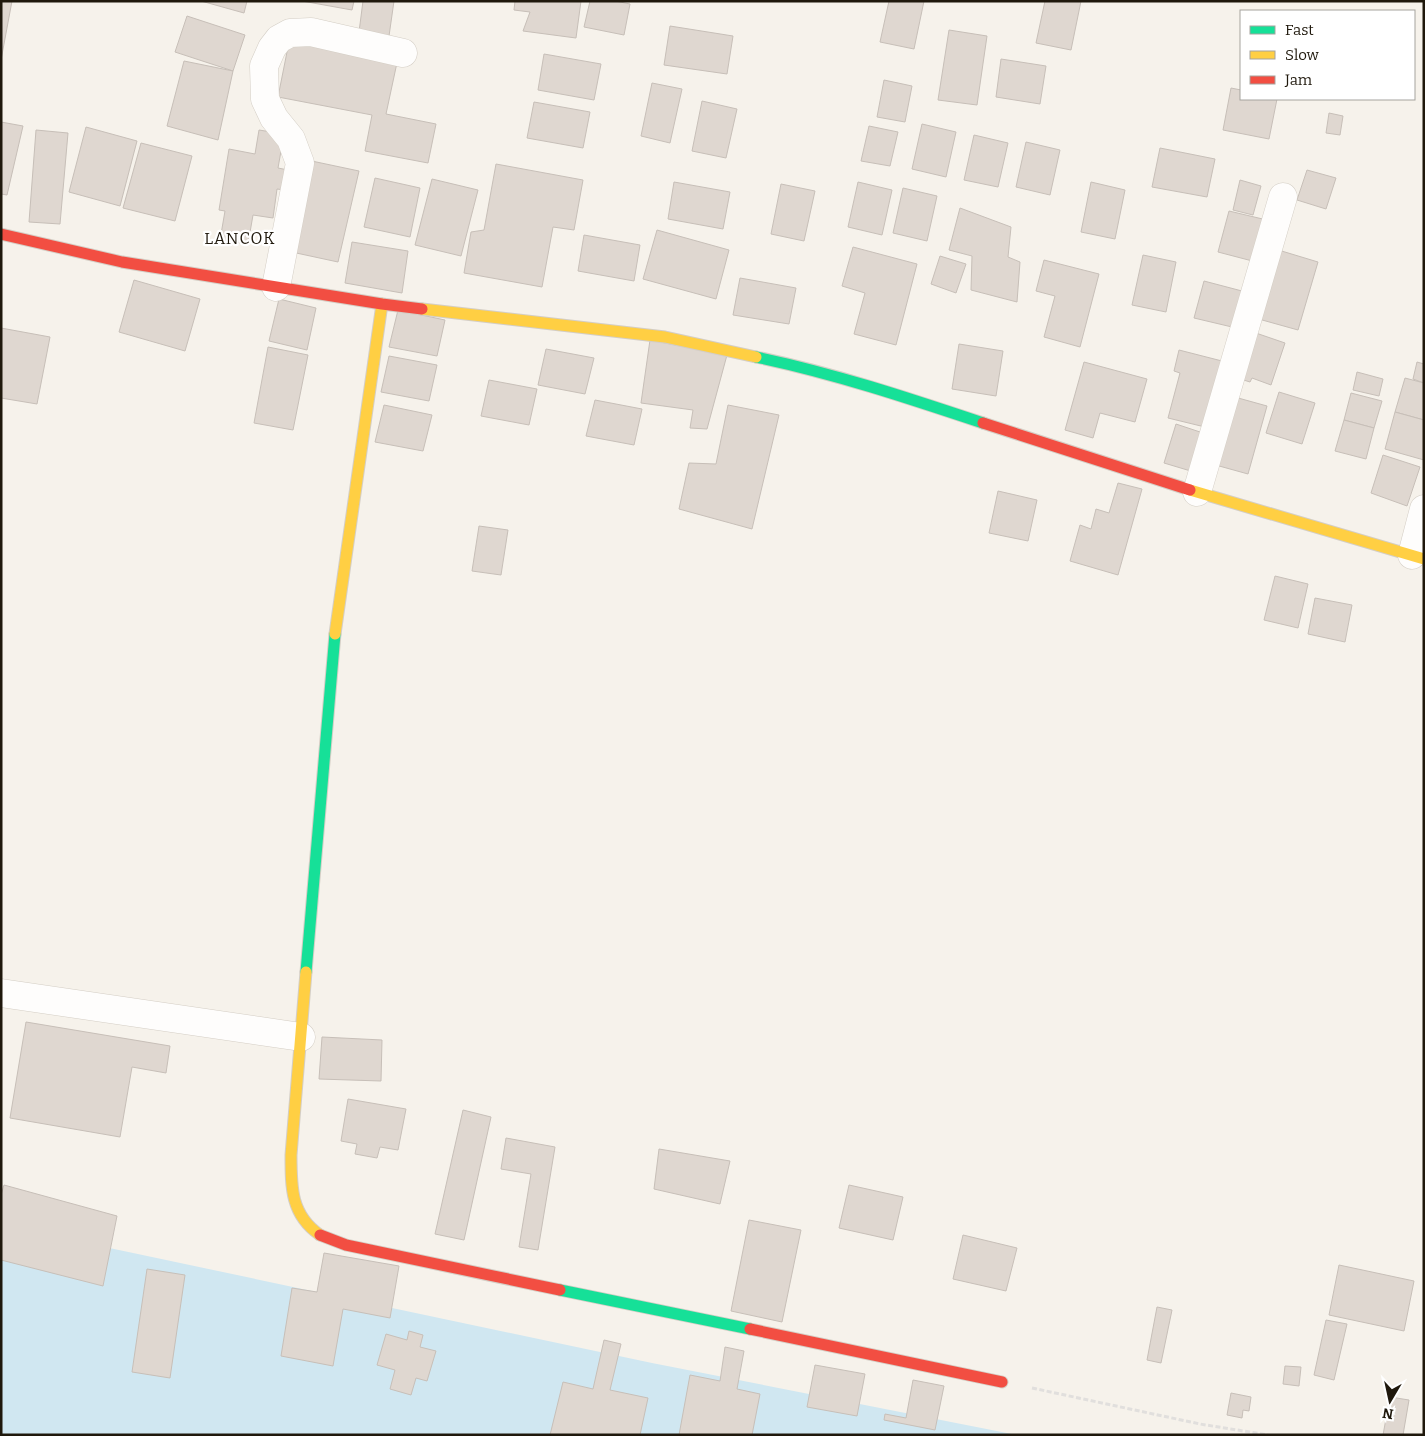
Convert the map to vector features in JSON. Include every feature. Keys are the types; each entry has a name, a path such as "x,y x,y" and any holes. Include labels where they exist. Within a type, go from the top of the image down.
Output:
{"street":[{"path":"276,287 300,163 292,140 274,118 265,99 264,66 272,48 279,39 290,33 311,32 402,53"},
{"path":"1197,492 1282,197"},
{"path":"1,234 122,262 382,304 665,337 790,364 919,402 1139,475 1418,557 1424,508"},
{"path":"382,304 335,629 291,1155 291,1187 299,1215 319,1234 346,1245 1002,1382"},
{"path":"1,993 301,1037"}],"path":[{"path":"1002,1382 1200,1424 1268,1435"}],"water":[{"path":"1,1225 652,1363 1017,1435 1,1435"}],"building":[{"path":"1,1 12,1 1,60"},
{"path":"201,1 247,1 244,13"},
{"path":"302,1 354,1 352,10"},
{"path":"363,1 394,1 389,36 359,32"},
{"path":"515,1 581,1 576,38 523,31 530,12 514,10"},
{"path":"590,1 615,1 630,4 624,35 584,27"},
{"path":"889,1 924,1 914,49 880,42"},
{"path":"1045,1 1081,1 1071,50 1036,43"},
{"path":"187,16 245,35 233,71 175,52"},
{"path":"670,26 733,36 727,74 664,65"},
{"path":"949,30 987,36 977,105 938,100"},
{"path":"290,37 398,58 386,114 436,124 428,163 365,151 372,115 278,97"},
{"path":"544,54 601,64 594,100 538,90"},
{"path":"1001,59 1046,66 1040,104 996,97"},
{"path":"184,61 233,71 218,140 167,126"},
{"path":"884,80 912,86 905,122 877,117"},
{"path":"652,83 682,89 670,143 641,136"},
{"path":"1231,88 1240,90 1240,100 1277,100 1269,139 1223,130"},
{"path":"702,101 737,109 726,158 692,151"},
{"path":"534,102 590,112 583,148 527,138"},
{"path":"1329,113 1343,116 1340,135 1326,133"},
{"path":"1,122 23,126 7,195 1,194"},
{"path":"922,124 956,132 946,177 912,169"},
{"path":"869,126 898,132 890,166 861,161"},
{"path":"86,127 137,141 120,206 69,192"},
{"path":"36,130 68,133 60,224 29,222"},
{"path":"259,130 284,134 278,168 288,170 285,190 277,189 273,218 253,215 248,244 220,240 225,211 219,210 229,149 255,154"},
{"path":"974,135 1008,143 998,187 964,180"},
{"path":"1026,142 1060,150 1050,195 1016,187"},
{"path":"141,143 192,156 175,221 123,208"},
{"path":"1160,148 1215,159 1207,197 1152,187"},
{"path":"307,160 359,171 338,262 287,251"},
{"path":"496,164 583,180 574,230 553,227 542,287 464,273 471,232 484,230"},
{"path":"1307,170 1336,178 1326,209 1297,200"},
{"path":"375,178 420,188 410,237 364,227"},
{"path":"432,179 478,190 461,256 415,245"},
{"path":"1240,180 1261,186 1253,215 1233,210"},
{"path":"674,182 730,192 723,229 668,219"},
{"path":"858,182 892,190 882,235 848,227"},
{"path":"1091,182 1125,190 1115,239 1081,232"},
{"path":"781,184 815,191 804,241 771,234"},
{"path":"903,188 937,196 927,241 893,233"},
{"path":"960,208 1011,227 1008,257 1020,262 1017,302 971,290 972,256 949,250"},
{"path":"1229,211 1271,221 1260,263 1218,252"},
{"path":"657,230 729,250 716,299 643,279"},
{"path":"584,235 640,245 634,281 578,271"},
{"path":"352,242 408,251 402,293 345,283"},
{"path":"853,247 917,264 896,345 854,334 865,293 842,286"},
{"path":"1275,249 1318,262 1298,330 1255,318"},
{"path":"1143,255 1176,262 1166,312 1132,305"},
{"path":"940,256 966,264 956,293 931,284"},
{"path":"1044,260 1099,274 1080,347 1044,337 1055,296 1036,291"},
{"path":"740,278 796,288 789,324 733,315"},
{"path":"134,280 200,299 185,351 119,332"},
{"path":"1204,281 1242,291 1232,327 1194,318"},
{"path":"279,299 316,308 307,350 269,341"},
{"path":"398,310 445,320 437,356 389,347"},
{"path":"1,328 50,337 37,404 1,398"},
{"path":"1250,331 1285,343 1271,385 1252,378 1250,382 1234,377"},
{"path":"650,340 727,355 707,429 690,428 693,410 641,403"},
{"path":"959,344 1003,351 996,396 952,389"},
{"path":"268,347 308,355 293,430 254,423"},
{"path":"546,349 594,358 585,394 538,385"},
{"path":"1179,350 1222,361 1205,427 1168,418 1180,373 1174,371"},
{"path":"389,356 437,365 429,401 381,392"},
{"path":"1084,362 1147,379 1135,422 1100,413 1093,438 1065,430"},
{"path":"1417,362 1424,364 1424,383 1413,379"},
{"path":"1357,372 1383,379 1379,396 1353,390"},
{"path":"1405,378 1424,383 1424,420 1395,412"},
{"path":"489,380 537,389 529,425 481,416"},
{"path":"1279,392 1315,403 1302,444 1266,433"},
{"path":"1351,393 1382,401 1374,428 1344,420"},
{"path":"1231,396 1267,406 1248,474 1212,464"},
{"path":"595,400 642,409 634,445 586,436"},
{"path":"384,405 432,415 423,451 375,442"},
{"path":"728,405 779,415 752,529 679,509 689,463 716,464"},
{"path":"1395,412 1424,420 1424,460 1385,449"},
{"path":"1344,420 1374,428 1366,459 1335,451"},
{"path":"1176,424 1206,434 1194,472 1164,463"},
{"path":"1383,455 1420,467 1407,506 1371,493"},
{"path":"1118,483 1142,489 1118,575 1070,561 1080,525 1091,529 1096,509 1109,513"},
{"path":"998,491 1037,500 1028,541 989,533"},
{"path":"479,526 508,530 501,575 472,571"},
{"path":"1275,576 1308,584 1298,628 1264,620"},
{"path":"1315,598 1352,605 1345,642 1308,634"},
{"path":"26,1022 170,1046 166,1073 132,1067 120,1137 10,1118"},
{"path":"322,1037 382,1040 381,1081 319,1079"},
{"path":"348,1099 406,1109 398,1150 380,1147 377,1158 355,1154 357,1144 341,1141"},
{"path":"463,1110 491,1117 464,1240 435,1234"},
{"path":"506,1138 555,1147 538,1250 519,1247 531,1174 501,1169"},
{"path":"659,1149 730,1161 720,1204 654,1189"},
{"path":"4,1185 117,1216 103,1286 1,1260 1,1195"},
{"path":"849,1185 903,1197 893,1240 839,1228"},
{"path":"749,1220 801,1230 782,1322 731,1311"},
{"path":"963,1235 1017,1248 1006,1291 953,1279"},
{"path":"324,1253 399,1266 390,1318 343,1309 333,1366 281,1356 292,1288 317,1292"},
{"path":"1339,1265 1414,1281 1404,1331 1329,1315"},
{"path":"147,1269 185,1275 170,1378 132,1372"},
{"path":"1157,1307 1172,1310 1161,1363 1147,1360"},
{"path":"1326,1320 1347,1324 1334,1380 1314,1375"},
{"path":"409,1331 423,1335 420,1347 436,1351 427,1381 416,1378 411,1395 390,1389 395,1370 377,1365 386,1334 407,1340"},
{"path":"604,1340 621,1344 610,1390 648,1398 640,1435 550,1435 563,1382 593,1389"},
{"path":"725,1347 744,1351 737,1389 760,1394 752,1435 679,1435 690,1375 720,1381"},
{"path":"815,1365 865,1374 857,1416 807,1407"},
{"path":"1285,1366 1301,1367 1299,1386 1283,1384"},
{"path":"913,1380 944,1386 935,1430 884,1420 885,1414 906,1418"},
{"path":"1231,1393 1251,1397 1249,1411 1243,1410 1242,1418 1227,1415"},
{"path":"1390,1397 1409,1400 1403,1435 1383,1435"}],"traffic: fast":[{"path":"756,357 842,378 983,423"},
{"path":"306,972 335,634"},
{"path":"560,1290 750,1329"}],"traffic: slow":[{"path":"335,634 382,304"},
{"path":"422,309 665,337 756,357"},
{"path":"1190,490 1424,559"},
{"path":"306,972 291,1155 291,1179 298,1210 310,1227 320,1235"}],"traffic: jam":[{"path":"1,234 122,262 422,309"},
{"path":"983,423 1190,490"},
{"path":"320,1235 346,1245 560,1290"},
{"path":"750,1329 1002,1382"}],"district":[{"name":"LANCOK","path":"240,238"}]}
